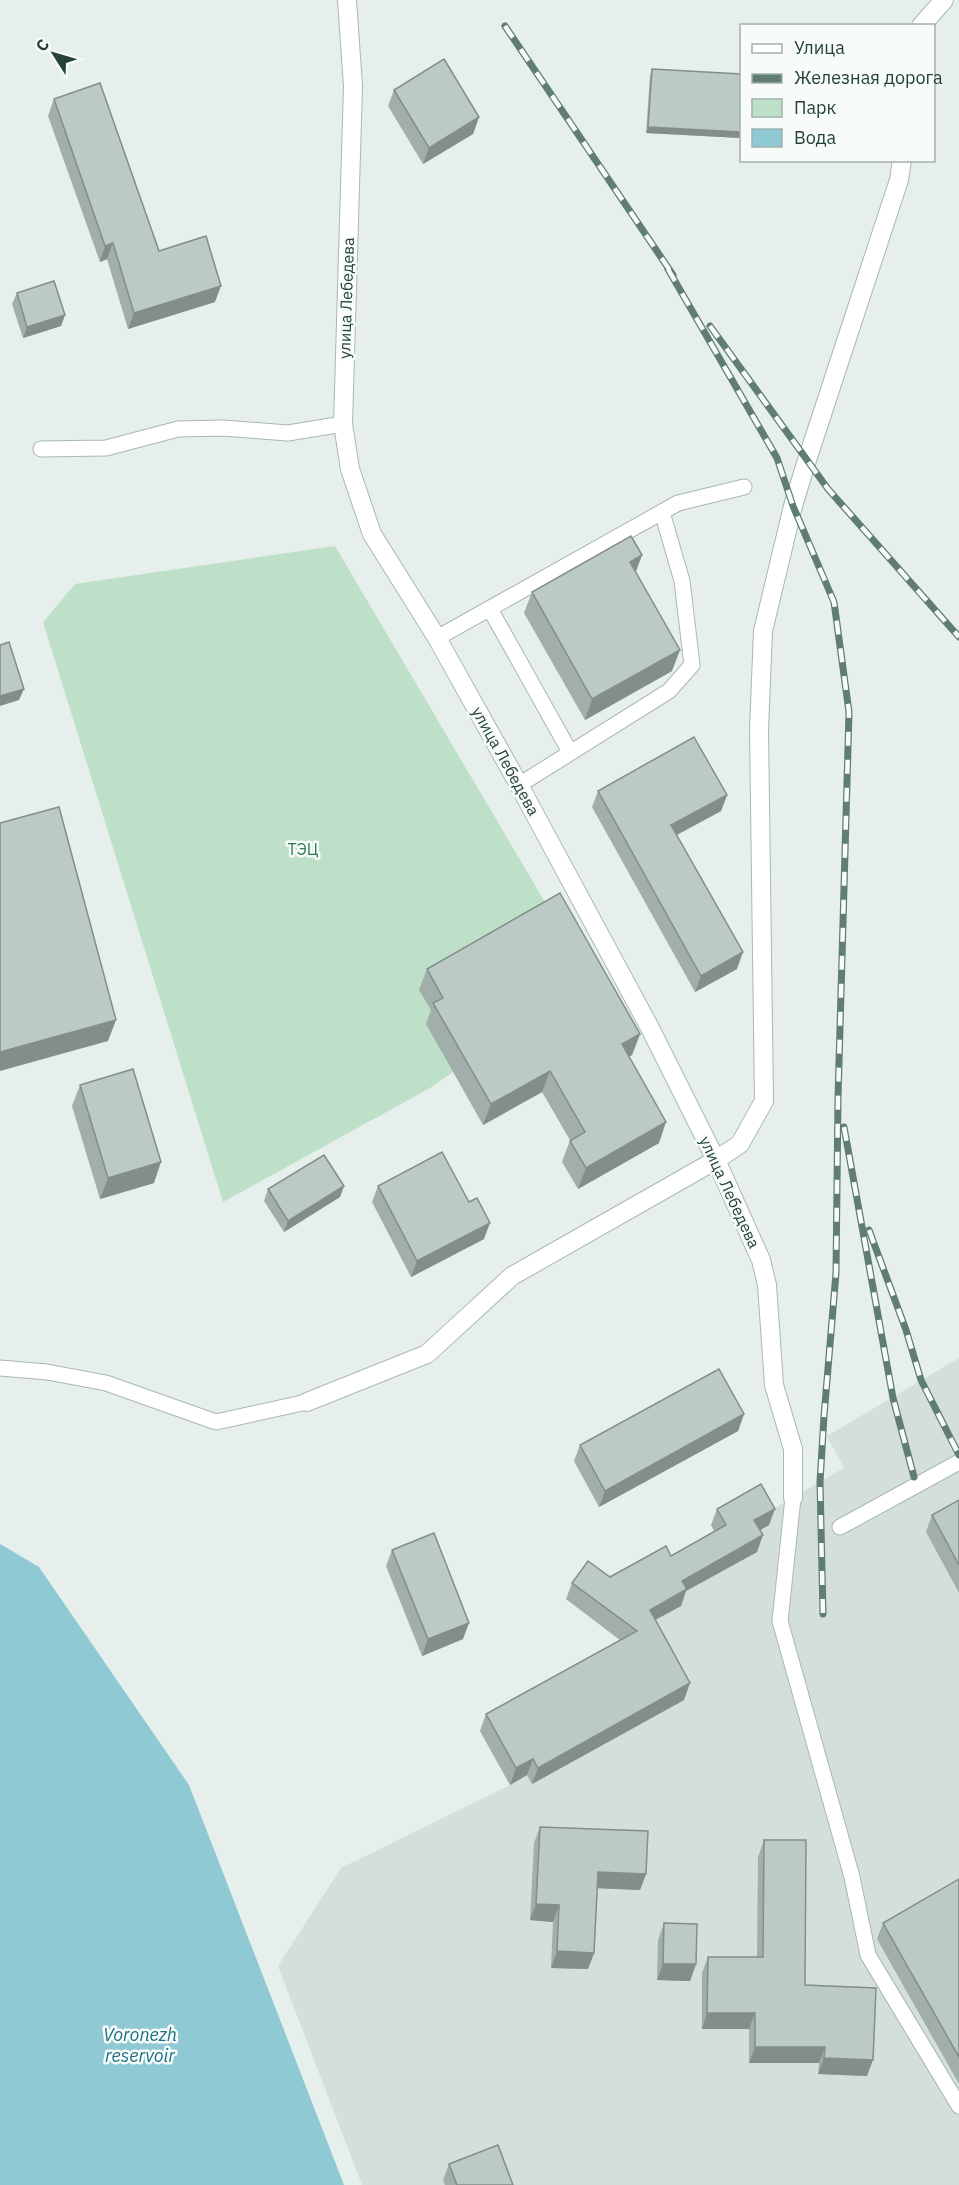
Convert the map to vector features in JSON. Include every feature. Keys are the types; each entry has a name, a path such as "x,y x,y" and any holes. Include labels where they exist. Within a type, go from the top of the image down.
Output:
{"street":[{"name":"улица Лебедева","path":"347,0 353,86 343,424 350,469 372,534 437,638 650,1028 716,1160 761,1260 767,1285 774,1385 794,1449 793,1498"},
{"path":"923,24 944,0"},
{"path":"307,1401 427,1354 512,1276 716,1160 740,1144 764,1101 759,729 763,632 800,483 899,180 902,162"}],"lane":[{"path":"41,449 106,448 178,429 223,428 288,433 343,424"},
{"path":"437,638 678,502 744,487"},
{"path":"519,785 669,691 692,665 682,581 662,512"},
{"path":"490,609 570,752"},
{"path":"0,1368 47,1372 106,1383 216,1422 307,1401"},
{"path":"840,1527 959,1462"},
{"path":"793,1498 780,1621 852,1876 868,1955 959,2106"}],"shaded area":[{"path":"959,1358 959,2185 362,2185 278,1966 341,1868 510,1785 480,1731 630,1647 566,1599 582,1577 615,1601 844,1468 827,1436"}],"green space":[{"name":"ТЭЦ","path":"335,546 552,914 436,1019 453,1072 430,1088 223,1202 43,622 75,584"}],"water":[{"name":"Voronezh reservoir","path":"0,1544 39,1567 189,1785 344,2185 0,2185"}],"building":[{"path":"444,59 479,117 429,148 394,90"},
{"path":"652,69 740,74 740,132 648,127"},
{"path":"100,83 159,251 206,236 221,286 134,313 113,243 105,246 54,99"},
{"path":"54,281 65,315 27,327 17,293"},
{"path":"631,536 642,555 630,562 680,650 592,699 532,592"},
{"path":"9,642 24,689 0,696 0,645"},
{"path":"694,737 727,795 671,825 743,952 701,976 598,791"},
{"path":"59,807 116,1020 0,1052 0,823"},
{"path":"560,893 640,1034 622,1044 666,1122 586,1168 570,1141 585,1132 550,1071 491,1104 433,1003 443,998 427,969"},
{"path":"133,1069 161,1162 108,1178 80,1085"},
{"path":"442,1152 469,1202 477,1198 490,1223 417,1261 378,1186"},
{"path":"324,1155 344,1186 288,1221 268,1189"},
{"path":"719,1369 744,1414 605,1491 580,1445"},
{"path":"761,1484 775,1509 754,1520 763,1535 682,1581 687,1589 650,1610 690,1683 538,1768 533,1759 516,1768 486,1714 637,1631 572,1583 588,1561 610,1577 666,1546 671,1556 726,1525 717,1509"},
{"path":"959,1500 959,1565 932,1515"},
{"path":"434,1533 469,1623 428,1639 392,1550"},
{"path":"540,1827 648,1831 646,1874 598,1872 594,1953 557,1951 559,1905 536,1904"},
{"path":"764,1840 806,1840 805,1985 876,1988 873,2060 824,2058 825,2047 755,2047 755,2013 707,2013 708,1957 763,1957"},
{"path":"959,1879 959,2057 883,1923"},
{"path":"664,1923 697,1924 696,1964 663,1964"},
{"path":"498,2145 513,2185 457,2185 449,2164"}],"railway":[{"path":"505,26 673,275"},
{"path":"668,269 777,458 793,506 834,602 849,712 838,1098 836,1273 820,1482 823,1614"},
{"path":"710,326 828,489 959,637"},
{"path":"844,1127 893,1398 914,1477"},
{"path":"869,1230 906,1330 921,1380 959,1455"}]}
